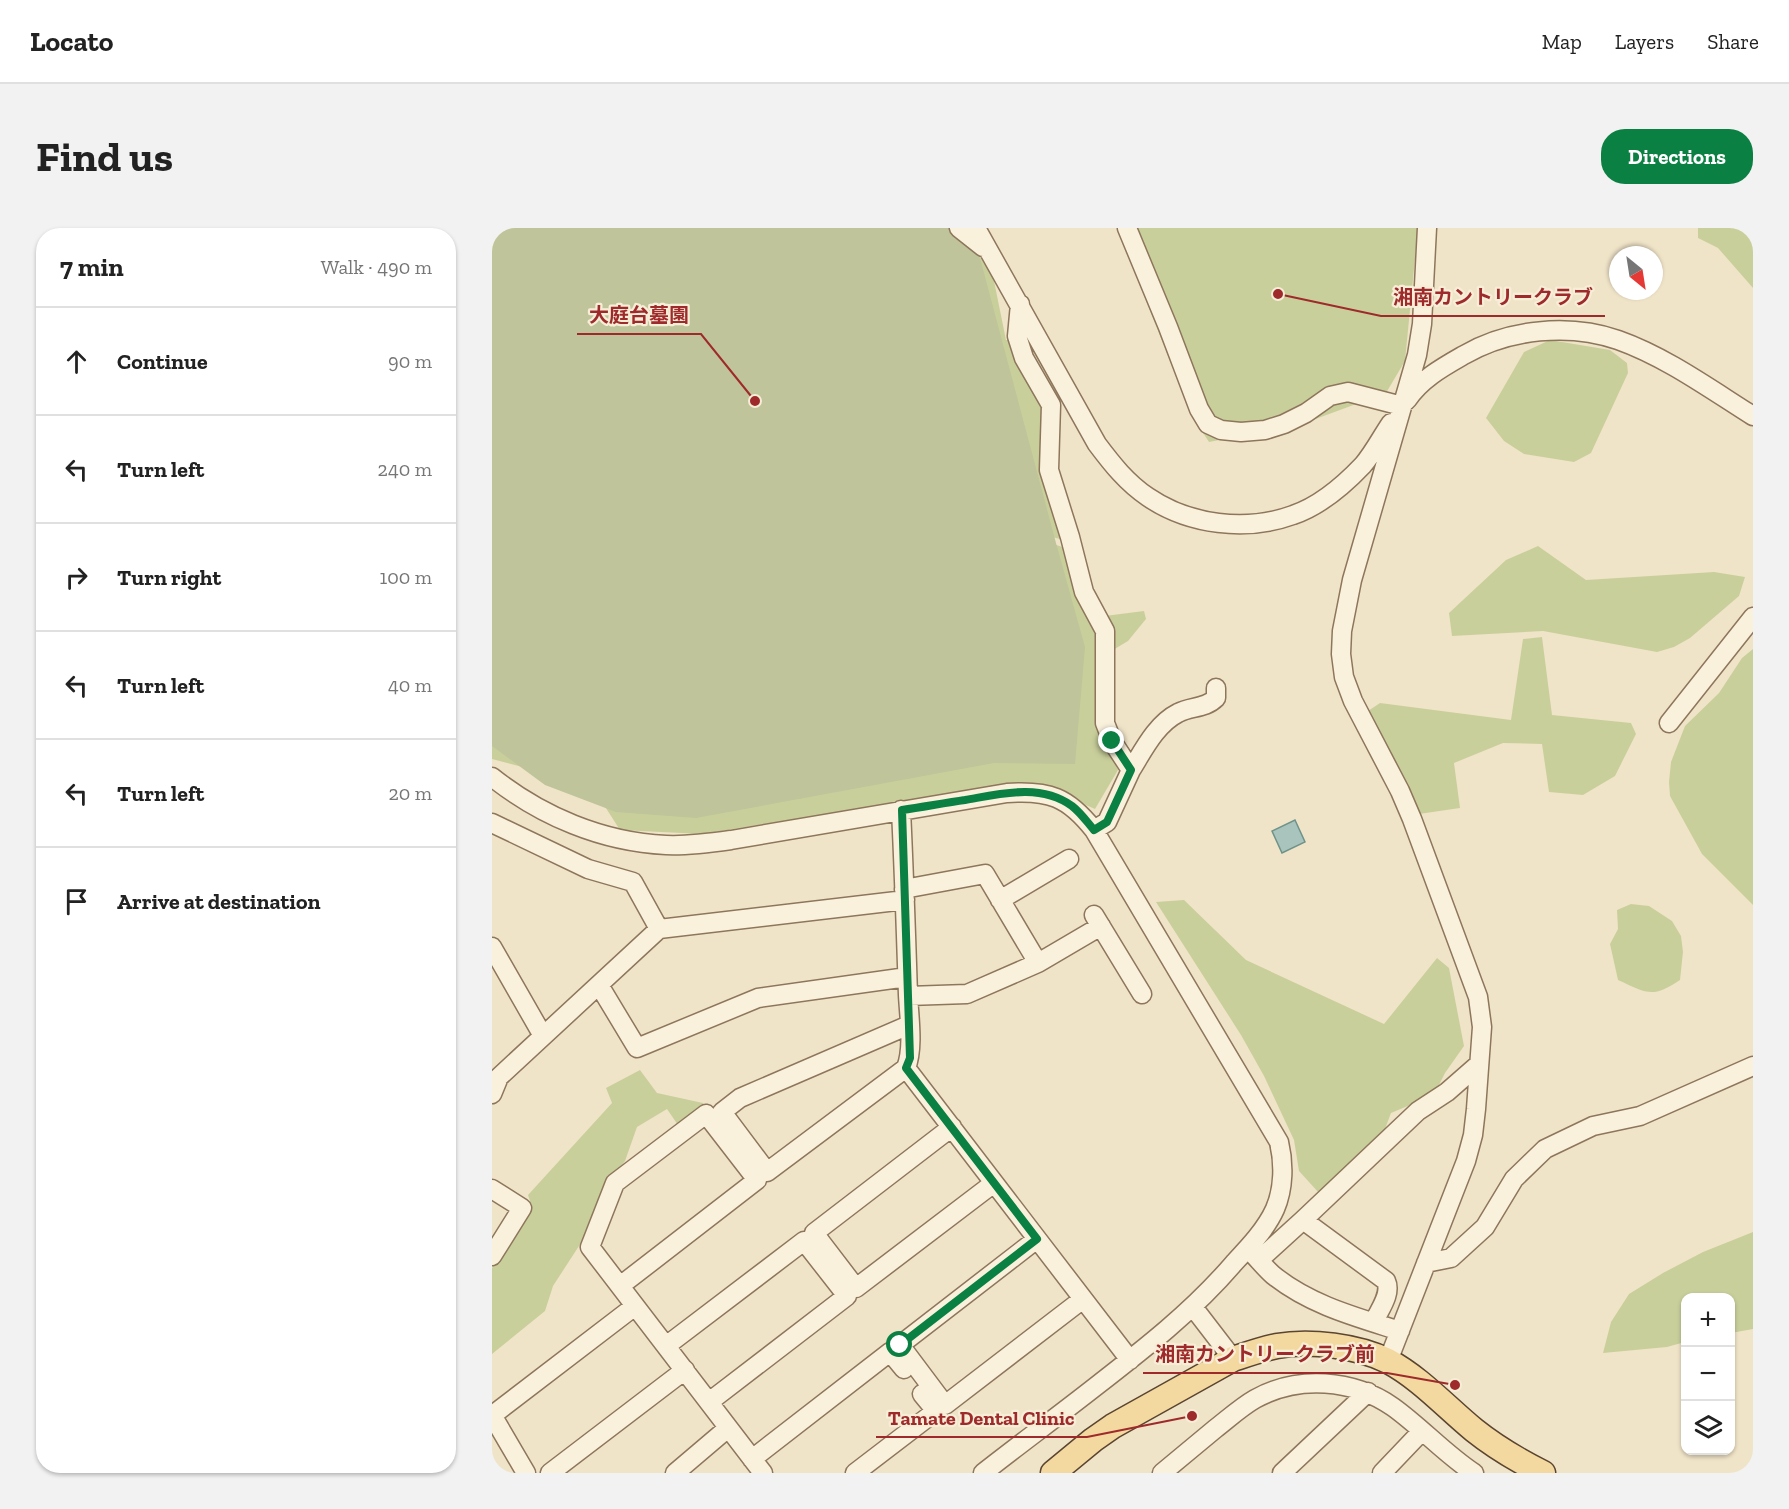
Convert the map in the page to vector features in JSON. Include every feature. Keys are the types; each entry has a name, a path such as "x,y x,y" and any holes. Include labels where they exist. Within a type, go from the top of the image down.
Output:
{"main road":[{"path":"1053,1473 1113,1426 1233,1359 1278,1346 1309,1344 1340,1347 1388,1361 1412,1377 1476,1431 1543,1473"}],"street":[{"path":"959,228 991,254"},
{"path":"976,228 1097,444 1120,474 1147,497 1168,509 1196,519 1224,524 1258,523 1293,515 1320,502 1345,483 1365,463 1402,406 1425,380 1472,350 1521,334 1555,330 1618,340 1649,353 1753,416"},
{"path":"1127,228 1199,409 1208,424 1221,430 1241,432 1265,430 1306,413 1330,396 1348,392 1402,406"},
{"path":"1388,1361 1466,1161 1473,1135 1482,1027 1478,997 1412,819 1353,701 1344,677 1341,654 1342,631 1352,580 1417,355 1422,324 1427,228"},
{"path":"1020,304 1017,336 1024,358 1051,405 1048,470 1070,537 1084,592 1105,631 1105,723 1112,741 1131,770"},
{"path":"1050,418 1076,405"},
{"path":"1669,723 1753,617"},
{"path":"1094,830 1107,822 1131,770 1151,738 1167,719 1179,711 1210,704 1216,698 1216,688"},
{"path":"492,777 529,803 586,830 626,840 666,845 731,840 1007,793 1034,792 1056,798 1071,806 1094,830 1279,1142 1282,1155 1280,1191 1275,1208 1263,1228 1253,1254"},
{"path":"902,810 904,895 908,996 909,1025 910,1058 906,1068 768,1172 722,1112 740,1098 909,1025"},
{"path":"492,823 588,869 633,882 659,929"},
{"path":"1000,900 1069,859"},
{"path":"492,1094 499,1077 659,929 904,895 984,874 1038,963"},
{"path":"908,996 967,994 1038,963 1098,920 1142,994"},
{"path":"492,947 543,1036"},
{"path":"599,986 637,1048 758,998 907,977"},
{"path":"983,1473 1130,1360 1253,1254 1303,1220 1418,1111 1447,1092 1479,1064"},
{"path":"1426,1263 1451,1258 1485,1227 1514,1179 1545,1149 1593,1126 1640,1116 1753,1066"},
{"path":"906,1068 1130,1360"},
{"path":"620,1286 757,1180 706,1114 615,1184 590,1247 758,1466 890,1352 936,1411 855,1473"},
{"path":"952,1127 814,1233 856,1288 994,1183"},
{"path":"492,1189 522,1208 492,1256"},
{"path":"1303,1220 1386,1281 1389,1287 1388,1293 1374,1322"},
{"path":"1037,1239 900,1345 945,1405 1083,1299"},
{"path":"666,1346 804,1241 847,1296 709,1402"},
{"path":"1253,1254 1272,1274 1301,1293 1331,1308 1400,1331"},
{"path":"526,1473 495,1420 494,1414 635,1306"},
{"path":"1193,1307 1233,1359"},
{"path":"550,1473 685,1370"},
{"path":"1162,1473 1255,1399 1283,1388 1312,1383 1340,1384 1368,1392 1392,1407 1471,1472"},
{"path":"1282,1473 1368,1392"},
{"path":"675,1473 729,1428"},
{"path":"1382,1473 1422,1431"}],"green space":[{"path":"492,228 956,228 980,258 1085,647 1075,764 994,763 696,818 616,812 545,785 492,746"},
{"path":"960,228 993,276 1006,340 1025,340 1060,407 1045,414 1049,502 1064,540 1040,534"},
{"path":"1117,228 1418,228 1405,361 1386,393 1302,424 1209,442 1192,416"},
{"path":"1698,228 1753,228 1753,288 1718,248 1698,238"},
{"path":"1550,340 1610,350 1627,363 1628,373 1591,453 1574,462 1524,454 1504,441 1486,418 1524,352"},
{"path":"1042,540 1068,549 1089,618 1144,611 1146,619 1128,641 1098,659 1096,722 1118,770 1095,809 1042,786 1014,784 702,834 620,830 586,777 538,771 492,759 492,645"},
{"path":"1538,546 1586,580 1714,572 1745,577 1739,596 1690,638 1674,647 1657,652 1543,631 1452,636 1449,613 1506,560"},
{"path":"1542,637 1552,715 1631,723 1636,734 1615,776 1583,795 1549,792 1542,744 1503,743 1454,763 1460,808 1419,814 1368,711 1380,703 1511,720 1523,639"},
{"path":"1753,649 1753,905 1702,854 1670,796 1669,782 1671,762 1685,726 1719,693 1742,658"},
{"path":"1184,900 1246,960 1384,1024 1437,958 1449,968 1464,1046 1445,1073 1434,1095 1391,1113 1382,1137 1319,1193 1299,1171 1294,1140 1264,1076 1241,1035 1156,902"},
{"path":"1631,904 1649,906 1672,921 1681,936 1683,952 1680,980 1663,990 1643,991 1618,980 1610,944 1618,929 1617,910"},
{"path":"640,1070 657,1093 703,1103 705,1113 680,1128 667,1109 637,1127 625,1161 608,1182 590,1229 553,1286 545,1311 492,1354 492,1268 532,1207 528,1195 612,1103 606,1088"},
{"path":"1753,1232 1753,1329 1735,1332 1735,1293 1681,1293 1681,1343 1667,1347 1603,1353 1611,1322 1629,1294 1703,1252"}],"water":[{"path":"1295,820 1305,842 1282,853 1272,831"}],"place":[{"name":"湘南カントリークラブ","path":"1278,294"},
{"name":"大庭台墓園","path":"755,401"},
{"name":"湘南カントリークラブ前","path":"1455,1385"},
{"name":"Tamate Dental Clinic","path":"1192,1416"}],"route":[{"path":"900,1345 1037,1239 906,1068 910,1058 902,810 1027,791 1056,798 1071,806 1094,830 1107,822 1131,770 1112,741"}]}
